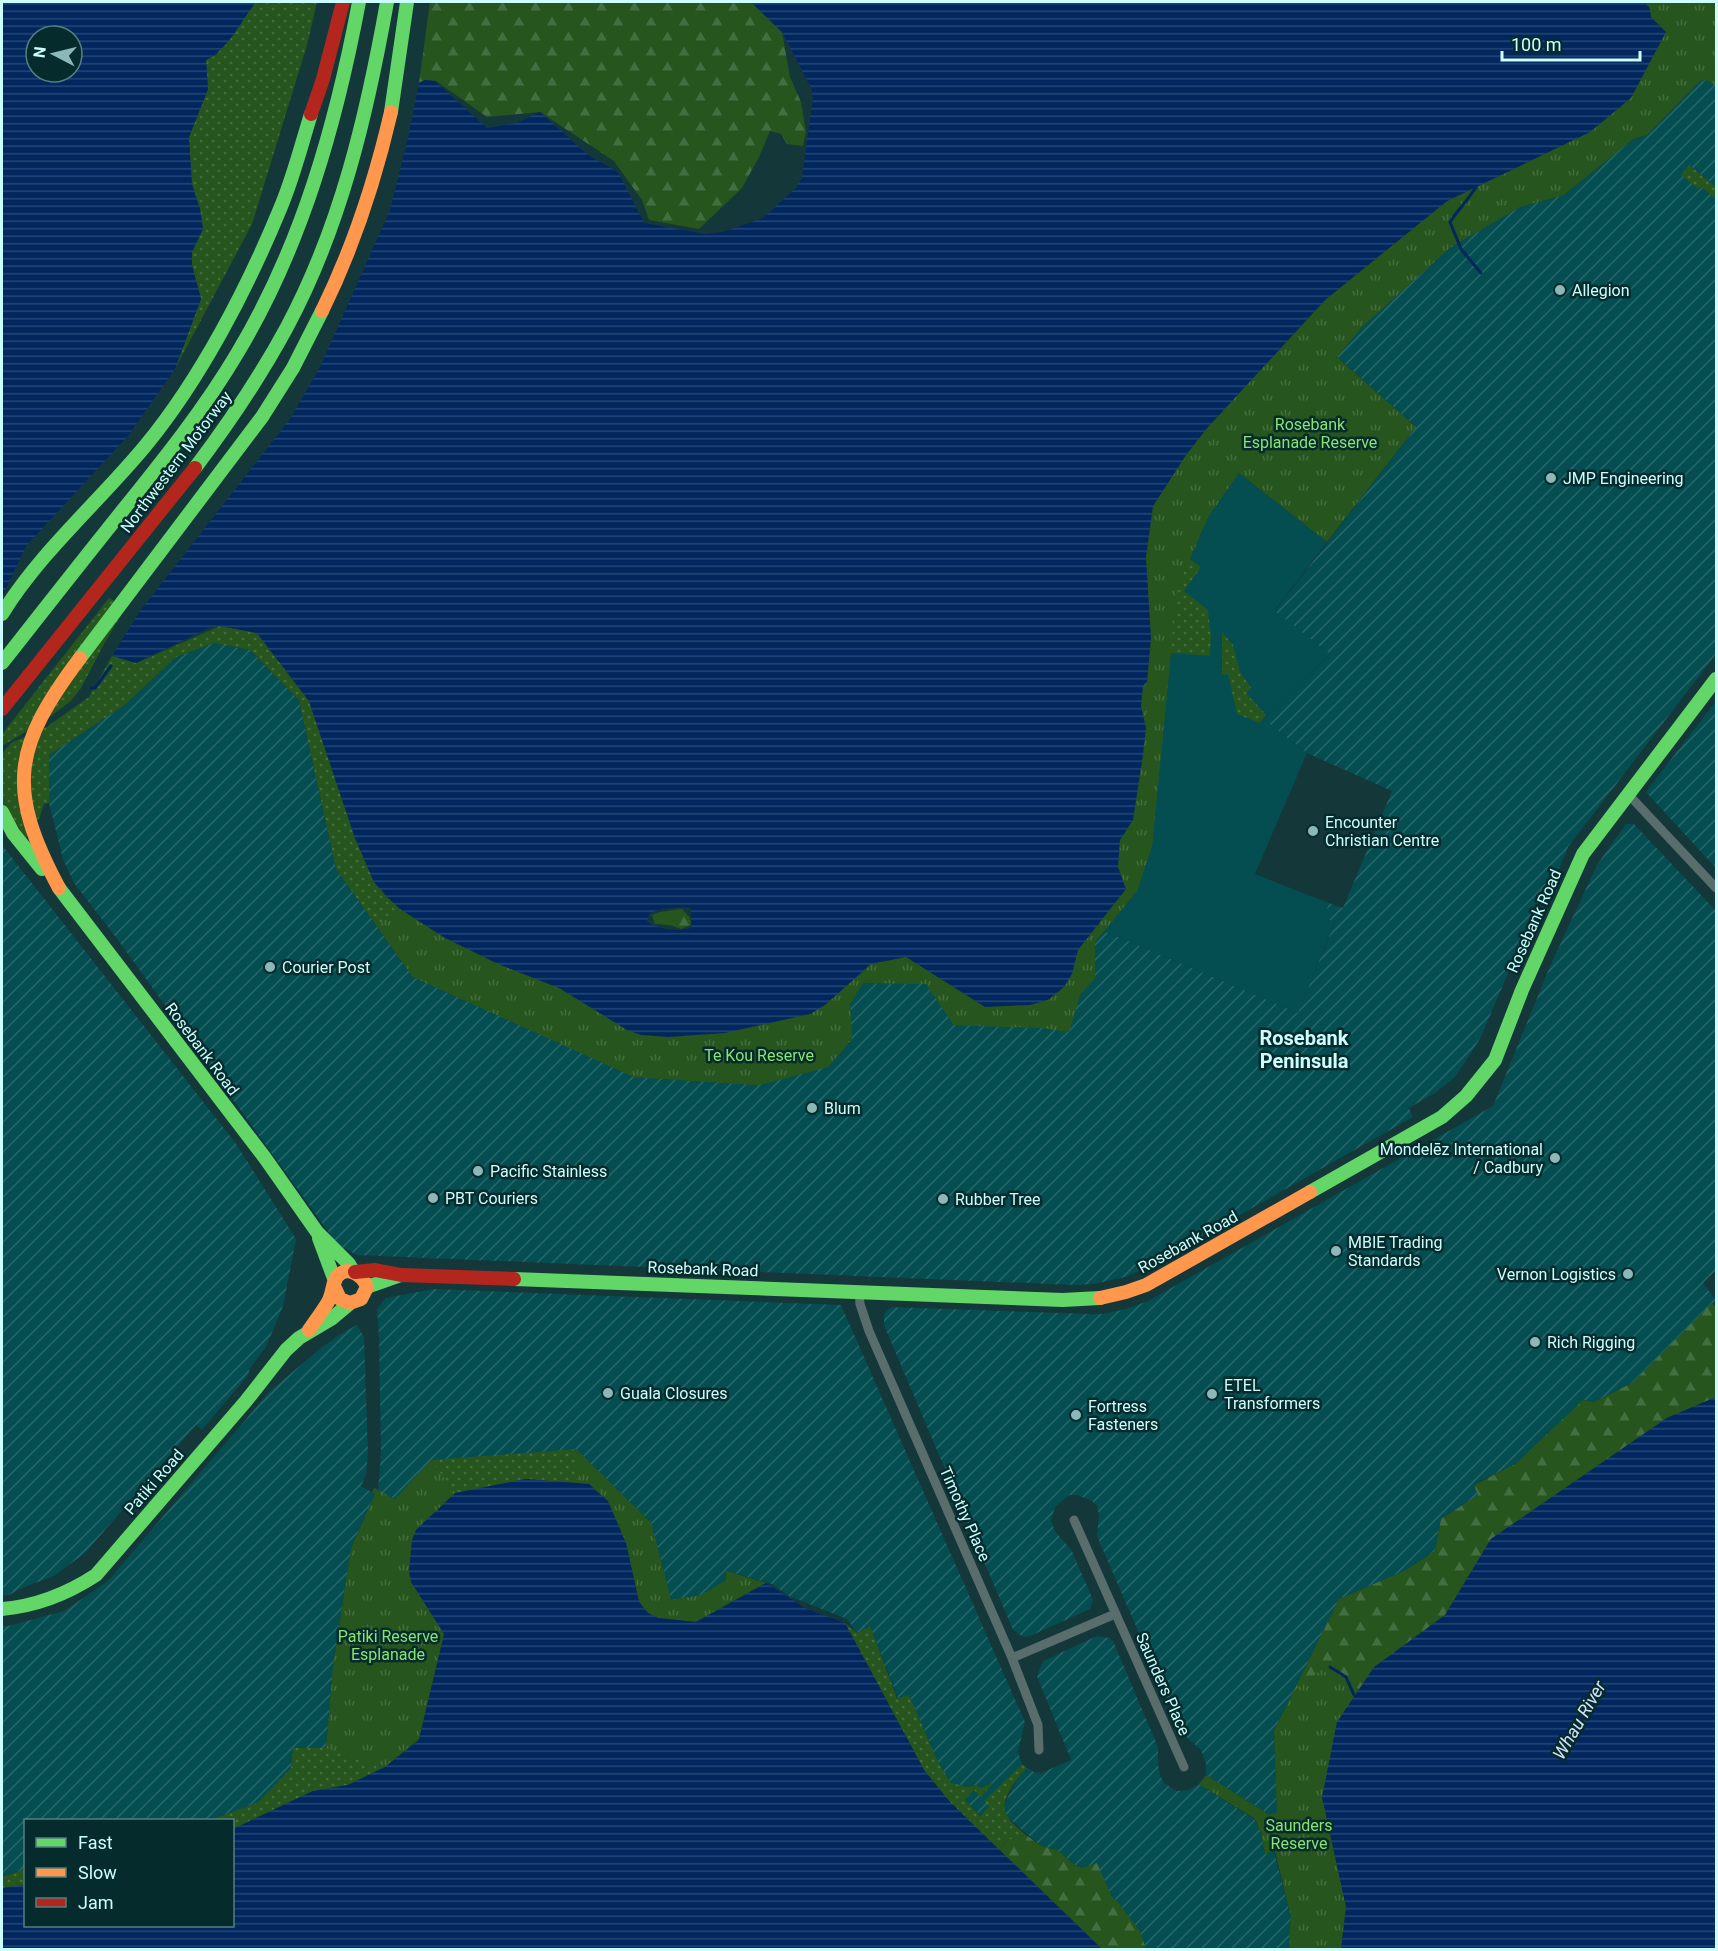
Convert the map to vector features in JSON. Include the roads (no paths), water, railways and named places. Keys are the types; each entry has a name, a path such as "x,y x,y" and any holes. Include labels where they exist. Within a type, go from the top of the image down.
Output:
{"main road":[{"path":"2,614 16,590 32,571 146,445 184,394 220,332 272,227 323,79 343,2"},
{"name":"Northwestern Motorway","path":"2,663 194,420 251,330 292,244 321,167 342,87 359,2"},
{"name":"Northwestern Motorway","path":"2,709 201,461 265,366 303,293 342,200 365,117 387,2"},
{"path":"59,888 36,842 29,822 24,792 24,770 28,747 42,713 63,681 128,592 246,439 292,370 331,294 356,234 383,144 394,92 407,2"},
{"name":"Rosebank Road","path":"59,888 265,1158 317,1232 354,1272 375,1270 401,1275 1063,1300 1096,1299 1118,1295 1146,1285 1442,1117 1476,1085 1495,1059 1522,990 1588,846 1716,679"},
{"path":"2,812 13,833 33,860 59,888"},
{"name":"Rosebank Road","path":"317,1232 334,1284"},
{"path":"344,1272 354,1272 361,1275 367,1287 362,1299 357,1303 349,1304 336,1296 334,1284 344,1272"},
{"name":"Rosebank Road","path":"367,1287 401,1275"},
{"name":"Patiki Road","path":"305,1336 329,1300 334,1284"},
{"name":"Patiki Road","path":"2,1609 31,1605 55,1598 84,1584 96,1575 246,1401 286,1350 299,1338 331,1319 349,1304"}],"street":[{"path":"1628,794 1716,888"},
{"name":"Timothy Place","path":"859,1291 860,1304 869,1331 1012,1658 1038,1725 1039,1750"},
{"name":"Saunders Place","path":"1074,1520 1184,1767"},
{"path":"1012,1658 1115,1614"}],"water":[{"path":"2,2 256,2 222,48 206,60 208,89 189,137 192,184 200,209 203,229 192,252 192,265 201,299 175,369 128,436 26,546 2,597"},
{"path":"751,2 1643,2 1649,7 1651,17 1666,32 1631,98 1590,132 1447,201 1325,300 1208,427 1186,455 1153,506 1146,557 1151,638 1147,682 1143,686 1141,706 1146,728 1133,820 1120,840 1118,867 1126,889 1078,950 1072,974 1064,987 1048,1000 1030,1005 985,1007 906,957 871,964 825,1005 810,1014 725,1033 668,1037 641,1035 627,1030 559,988 498,964 445,938 400,909 387,897 374,882 355,838 309,701 257,633 220,626 209,628 136,663 112,656 140,611 290,419 320,367 390,210 419,83 425,80 435,81 487,128 516,123 540,112 588,155 618,172 644,223 705,234 723,232 763,218 797,187 802,177 813,98 811,88 782,32","holes":["691,908 691,928 668,929 647,921 650,913 662,909"]},
{"name":"Whau River","path":"1716,1397 1716,1949 1341,1949 1346,1907 1322,1797 1337,1722 1374,1667 1445,1615 1491,1539 1667,1418"},
{"path":"525,1479 589,1484 608,1501 626,1543 639,1602 648,1613 658,1618 696,1622 766,1583 805,1608 845,1623 924,1770 949,1801 1102,1949 2,1949 2,1888 24,1885 24,1927 234,1927 234,1829 313,1791 348,1785 385,1767 419,1740 444,1634 411,1582 409,1571 412,1540 416,1530 455,1493"}],"waterway":[{"path":"1476,187 1450,222 1461,249 1481,273"},
{"path":"91,688 95,688 111,666"},
{"path":"1330,1667 1346,1677 1354,1695"}],"place":[{"name":"Allegion","path":"1560,290"},
{"name":"JMP Engineering","path":"1551,478"},
{"name":"Encounter Christian Centre","path":"1313,831"},
{"name":"Courier Post","path":"270,967"},
{"name":"Blum","path":"812,1108"},
{"name":"Mondelēz International / Cadbury","path":"1555,1158"},
{"name":"Pacific Stainless","path":"478,1171"},
{"name":"PBT Couriers","path":"433,1198"},
{"name":"Rubber Tree","path":"943,1199"},
{"name":"MBIE Trading Standards","path":"1336,1251"},
{"name":"Vernon Logistics","path":"1628,1274"},
{"name":"Rich Rigging","path":"1535,1342"},
{"name":"Guala Closures","path":"608,1393"},
{"name":"ETEL Transformers","path":"1212,1394"},
{"name":"Fortress Fasteners","path":"1076,1415"}],"district":[{"name":"Rosebank Peninsula","path":"1304,1050"}],"park label":[{"name":"Rosebank Esplanade Reserve","path":"1310,433"},
{"name":"Te Kou Reserve","path":"759,1055"},
{"name":"Patiki Reserve Esplanade","path":"388,1645"},
{"name":"Saunders Reserve","path":"1299,1834"}]}
